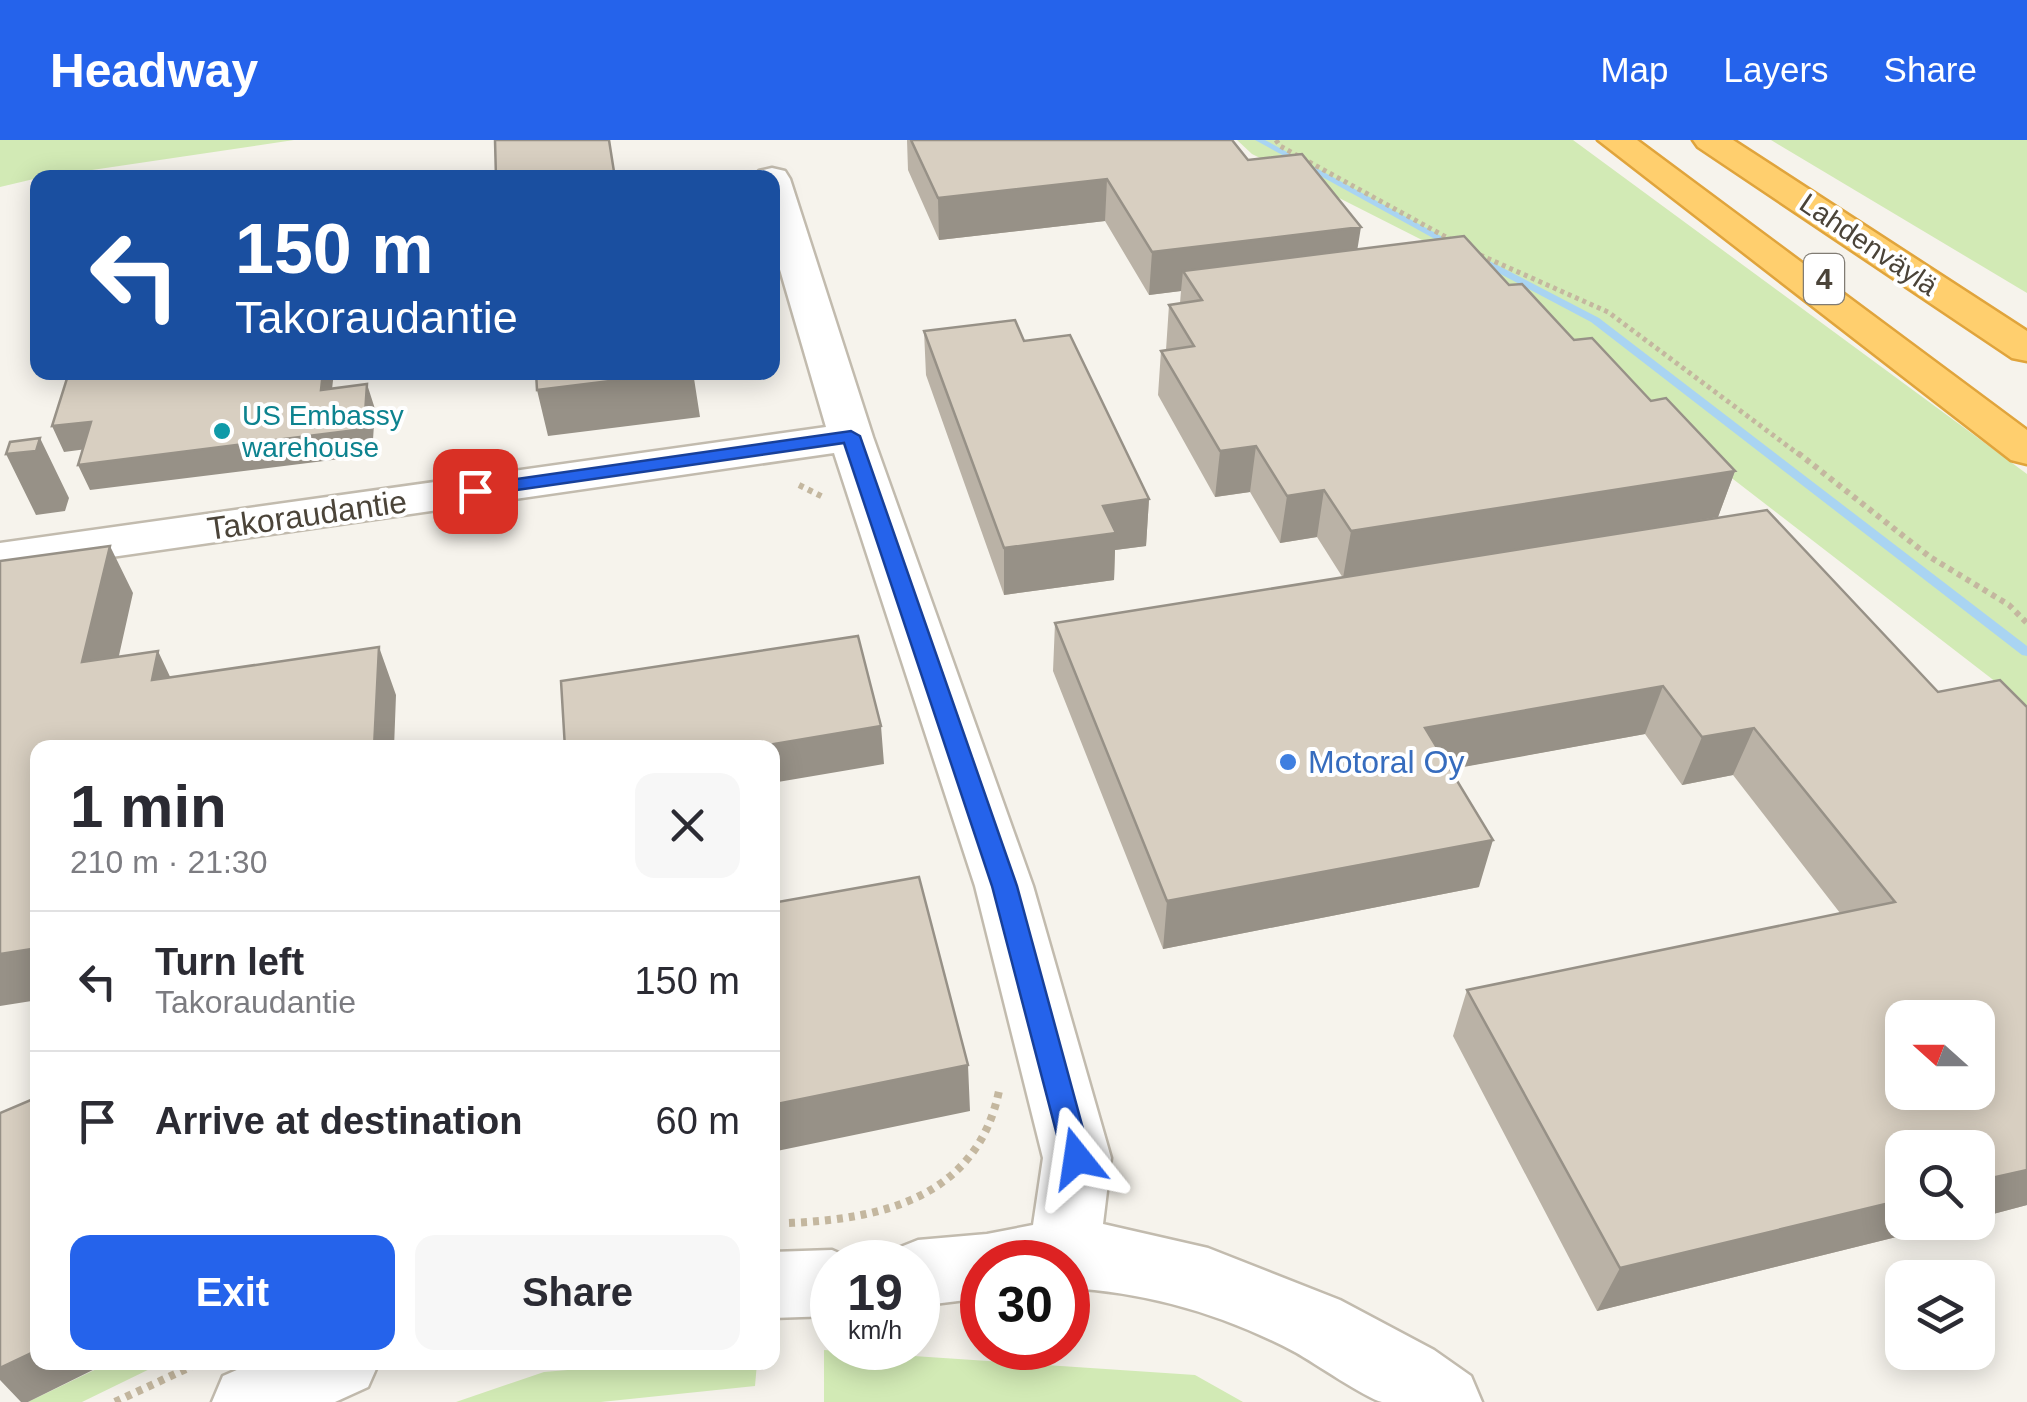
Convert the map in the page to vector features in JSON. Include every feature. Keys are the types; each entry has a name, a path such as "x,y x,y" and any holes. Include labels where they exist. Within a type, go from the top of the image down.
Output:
{"highway":[{"name":"Lahdenväylä","path":"1618,140 2027,418"},
{"path":"1618,140 2027,450"},
{"name":"Lahdenväylä","path":"1710,140 2027,349"},
{"path":"1768,177 2027,323"}],"street":[{"path":"780,203 851,436 1004,886 1077,1158 1040,1240"},
{"name":"Takoraudantie","path":"0,558 851,436"},
{"path":"1090,1261 1142,1264 1282,1307 1416,1380 1444,1402"},
{"path":"780,1285 810,1284"},
{"path":"250,1402 324,1370"}],"path":[{"path":"1276,140 1280,146 1503,268 1608,312 1754,419 1930,558 2009,605 2027,624"},
{"path":"786,481 822,496 834,507"},
{"path":"780,1224 862,1218 906,1202 943,1181 968,1157 992,1124 1000,1095 999,1079"},
{"path":"115,1402 183,1370"}],"green space":[{"path":"0,140 294,140 92,170 30,170 30,180 0,187"},
{"path":"1237,140 1573,140 2027,474 2027,706 1426,242 1252,154"},
{"path":"1771,140 2027,140 2027,293"},
{"path":"940,1358 960,1359 960,1370 1090,1368 1195,1375 1243,1402 824,1402 824,1370 940,1370"},
{"path":"94,1370 148,1370 82,1402 28,1402"},
{"path":"756,1370 755,1386 601,1402 456,1402 544,1372"}],"building":[{"path":"495,140 609,140 614,170 496,170"},
{"path":"911,140 1232,140 1248,160 1302,154 1361,227 1152,252 1107,179 938,198"},
{"path":"1464,236 1509,285 1522,284 1574,340 1592,338 1651,401 1666,398 1735,471 1351,531 1324,490 1287,496 1256,446 1220,451 1161,351 1194,346 1169,305 1202,300 1183,271"},
{"path":"1015,320 1024,341 1070,335 1149,499 1103,506 1116,533 1004,548 924,331"},
{"name":"US Embassy warehouse","path":"66,380 322,380 321,390 367,384 364,429 78,465 91,422 52,426"},
{"path":"536,380 618,380 537,390"},
{"path":"40,438 36,451 6,454 10,442"},
{"path":"1767,510 1938,692 2000,680 2027,707 2027,1170 1995,1177 1995,1130 1885,1130 1885,1204 1620,1268 1467,990 1895,902 1754,728 1702,737 1663,686 1425,728 1493,840 1167,901 1055,623"},
{"path":"110,546 82,662 158,651 152,680 379,647 374,740 30,740 30,949 0,954 0,561"},
{"path":"858,636 881,726 780,743 565,740 561,681"},
{"path":"919,877 968,1065 780,1103 780,902"},
{"path":"30,1100 30,1354 0,1368 0,1113"}],"waterway":[{"path":"1259,140 1456,247"},
{"path":"1475,257 1595,320 2027,652"}],"place":[{"name":"US Embassy warehouse","path":"222,431"},
{"name":"Motoral Oy","path":"1288,762"}],"route":[{"path":"475,491 851,436 1004,886 1077,1158"}]}
